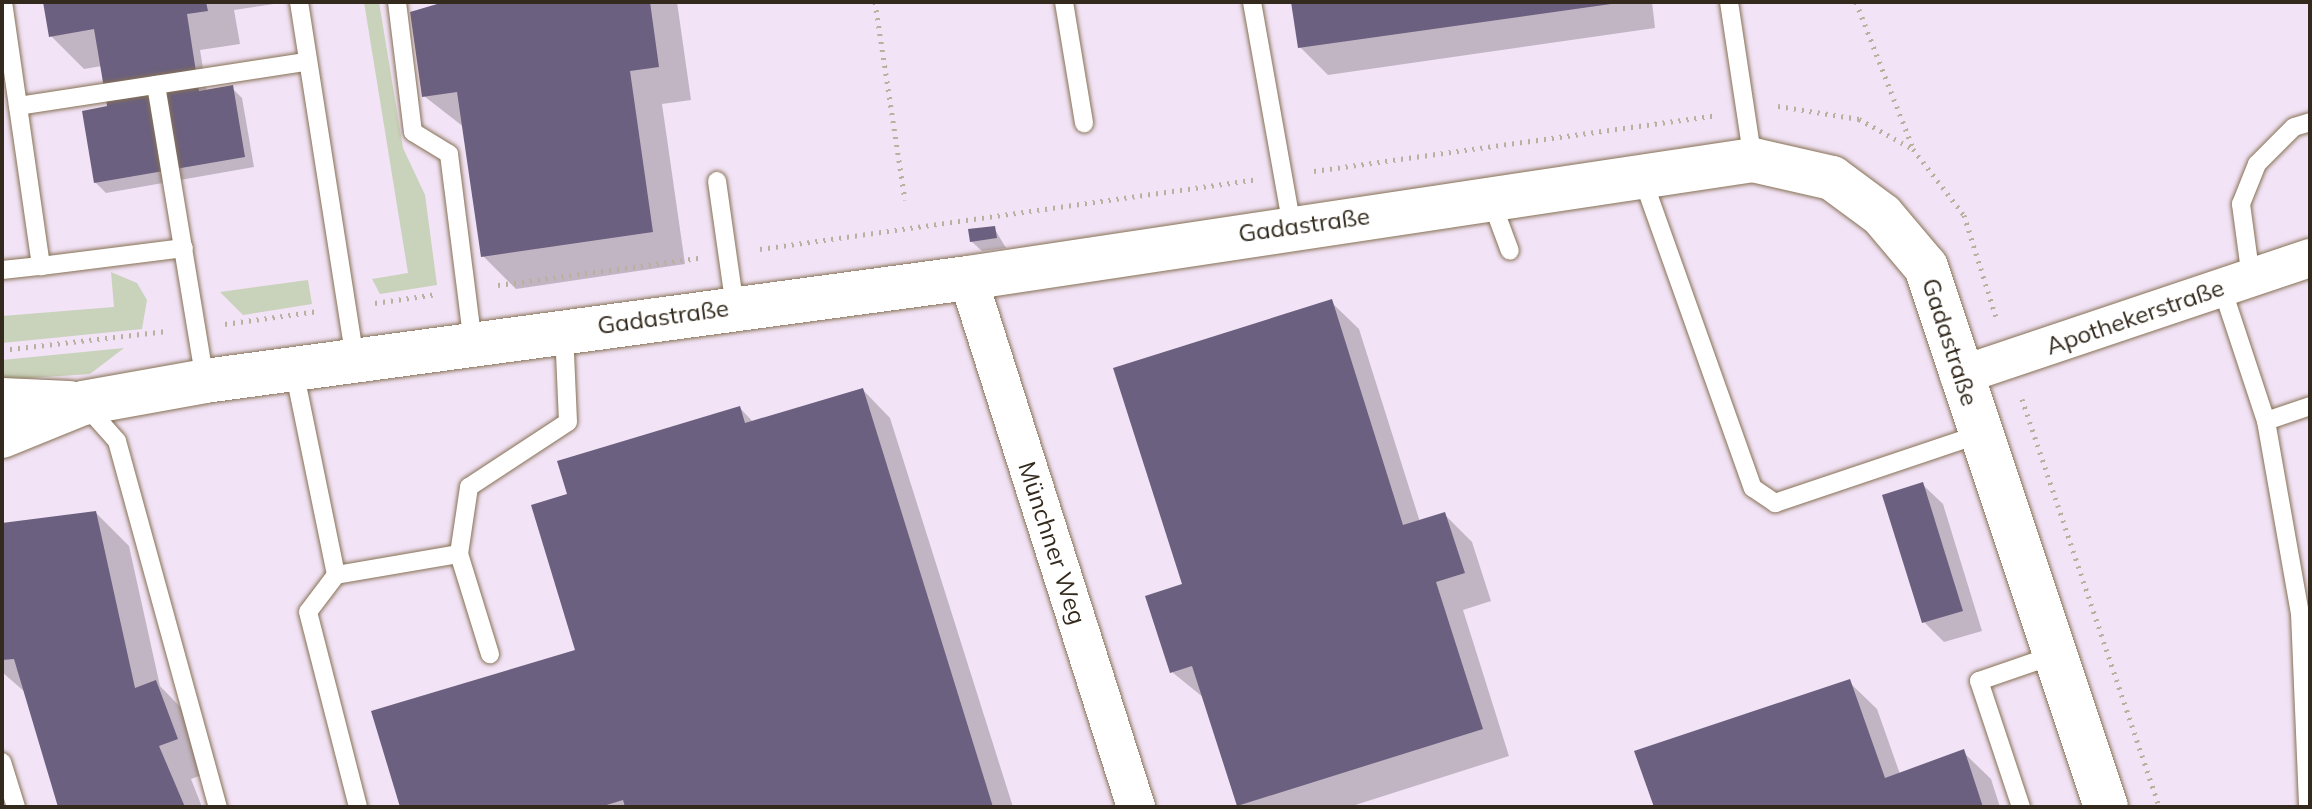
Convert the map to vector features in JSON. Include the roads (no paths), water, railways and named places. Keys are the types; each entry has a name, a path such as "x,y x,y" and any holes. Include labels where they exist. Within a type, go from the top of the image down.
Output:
{"street":[{"name":"Gadastraße","path":"2,436 83,403 205,381 735,307 968,278 1490,197 1753,160 1832,178 1882,215 1926,267 1959,376 2106,807"},
{"name":"Apothekerstraße","path":"1959,376 2310,258"},
{"name":"Münchner Weg","path":"968,278 1136,807"},
{"name":"Gadastraße","path":"2,400 83,403"}],"lane":[{"path":"3,2 41,266"},
{"path":"299,2 355,359"},
{"path":"397,2 413,132 449,154 473,343"},
{"path":"1064,2 1084,123"},
{"path":"1252,2 1292,227"},
{"path":"1729,2 1748,110 1753,160"},
{"path":"18,106 307,62"},
{"path":"156,85 205,381"},
{"path":"2308,807 2300,613 2266,421 2236,283 2241,204 2257,164 2310,122"},
{"path":"1642,177 1753,488 1775,503 1980,434"},
{"path":"717,181 735,307"},
{"path":"1490,197 1510,251"},
{"path":"2,270 184,248"},
{"path":"490,654 459,554 469,487 568,422 564,331"},
{"path":"294,370 336,575"},
{"path":"83,403 117,441 218,807"},
{"path":"2266,421 2310,406"},
{"path":"358,807 308,612 336,575 459,554"},
{"path":"2021,807 1979,681 2054,655"},
{"path":"2,762 16,807"}]}
